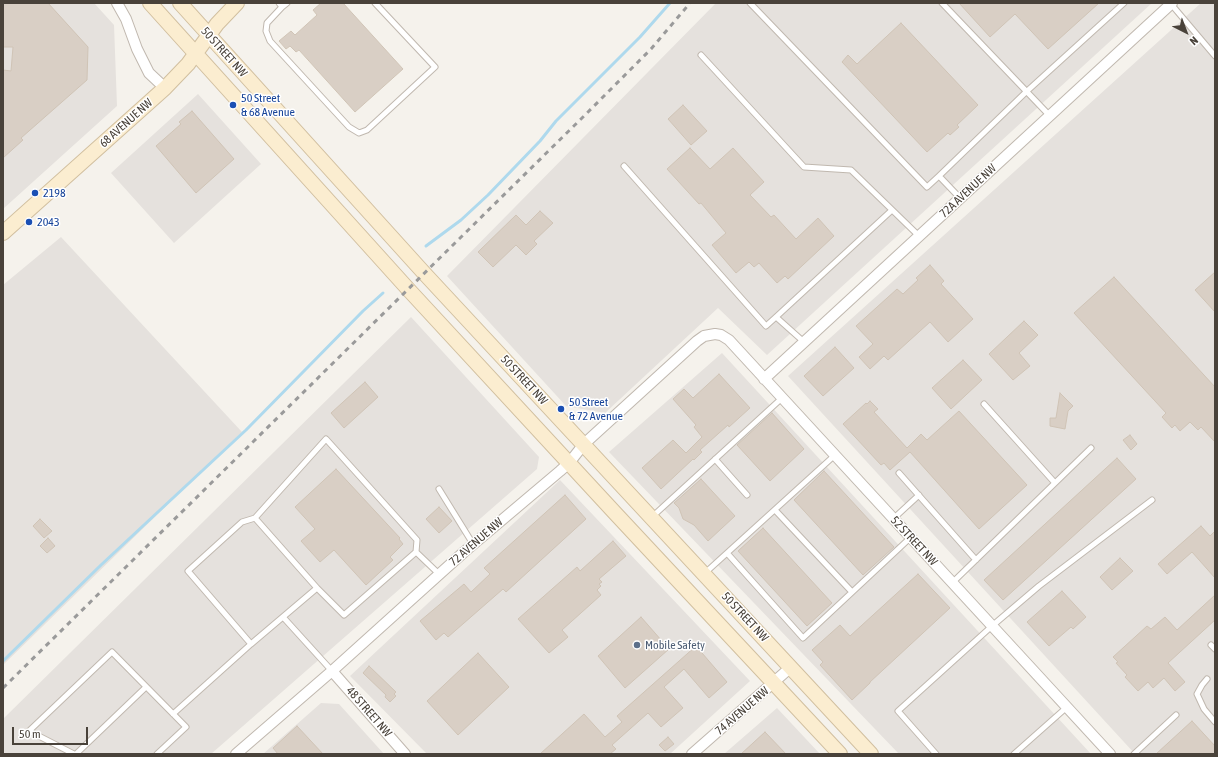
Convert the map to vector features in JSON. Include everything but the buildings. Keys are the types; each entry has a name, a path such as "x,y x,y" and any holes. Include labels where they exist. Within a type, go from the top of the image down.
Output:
{"main road":[{"name":"50 STREET NW","path":"150,3 403,283 840,754"},
{"name":"50 STREET NW","path":"180,3 424,273 871,754"},
{"name":"68 AVENUE NW","path":"3,233 165,88 188,64 209,35 237,3"}],"street":[{"path":"117,3 126,19 137,50 149,73 165,88"},
{"name":"72A AVENUE NW","path":"764,379 1172,3"},
{"name":"72 AVENUE NW","path":"236,754 332,671 439,574 569,463 584,444 697,341 704,336 715,334"},
{"name":"52 STREET NW","path":"715,334 725,337 1110,754"},
{"name":"74 AVENUE NW","path":"692,754 791,667"},
{"name":"48 STREET NW","path":"332,671 405,754"}],"lane":[{"path":"283,4 267,23 266,31 270,41 349,127 359,133 367,130 435,67 375,3"},
{"path":"750,3 927,187 1026,92 1124,3"},
{"path":"942,3 1050,116"},
{"path":"1172,3 1215,56"},
{"path":"701,55 804,167 851,170 919,236"},
{"path":"624,166 766,326 892,210"},
{"path":"939,176 960,198"},
{"path":"776,317 804,343"},
{"path":"651,517 782,398"},
{"path":"984,404 1055,483"},
{"path":"252,644 188,571 242,522 255,518 326,440 417,540 416,552 344,615 317,588 255,518"},
{"path":"952,583 1091,448"},
{"path":"704,574 834,455"},
{"path":"714,459 747,495"},
{"path":"899,473 976,560"},
{"path":"439,489 474,544"},
{"path":"893,519 919,495"},
{"path":"936,754 898,711 992,626 1039,586 1152,500"},
{"path":"775,510 852,592"},
{"path":"727,554 803,638 910,538"},
{"path":"416,552 439,574"},
{"path":"173,714 317,588"},
{"path":"283,617 332,671"},
{"path":"146,687 75,754 29,731 112,652 186,727 157,754"},
{"path":"1207,679 1197,694 1204,709 1215,722"},
{"path":"1014,754 1067,707"},
{"path":"1134,754 1176,715"}],"shaded area":[{"path":"3,3 94,3 114,25 117,106 3,209"},
{"path":"716,3 1152,3 767,355 718,308 605,413 566,406 447,276"},
{"path":"1201,3 1215,3 1215,754 1135,754 788,376"},
{"path":"198,94 261,164 174,243 111,173"},
{"path":"61,237 242,432 3,665 3,285"},
{"path":"411,317 539,457 537,469 211,754 3,754 3,719"},
{"path":"722,353 1091,754 899,754 609,452"},
{"path":"560,480 750,681 670,754 427,754 350,676"},
{"path":"321,703 339,704 384,754 263,754"},
{"path":"777,708 820,754 724,754"}],"waterway":[{"path":"426,246 461,220 488,195 540,141 556,121 640,37 670,3"},
{"path":"3,661 101,565 246,430 363,311 383,293"}],"railway":[{"path":"3,688 585,115 651,49 690,3"}],"place":[{"name":"50 Street & 68 Avenue","path":"233,105"},
{"name":"2198","path":"35,193"},
{"name":"2043","path":"29,222"},
{"name":"50 Street & 72 Avenue","path":"561,409"},
{"name":"Mobile Safety","path":"637,645"}]}
